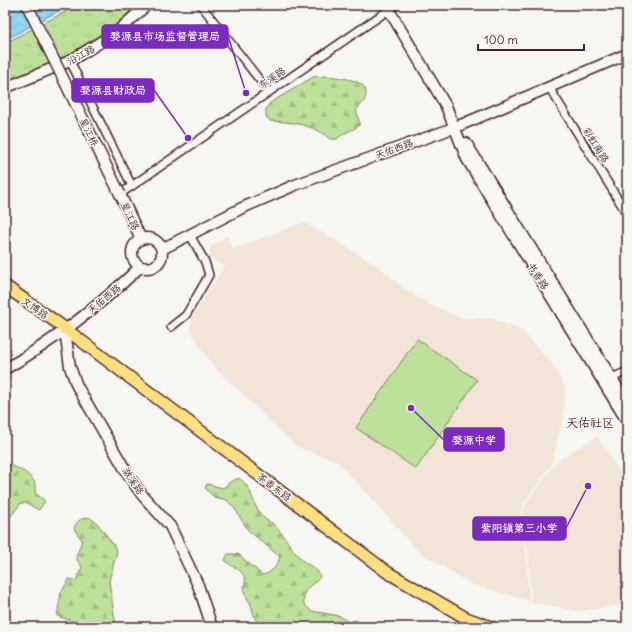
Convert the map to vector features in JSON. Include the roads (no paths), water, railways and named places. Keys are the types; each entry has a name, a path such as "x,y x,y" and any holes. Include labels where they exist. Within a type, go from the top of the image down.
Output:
{"main road":[{"name":"文博路","path":"5,286 65,330"},
{"name":"茶香东路","path":"65,330 387,572 464,623 491,627"}],"street":[{"name":"星江桥","path":"27,5 120,194"},
{"name":"沿江路","path":"5,88 70,61 117,32 146,5"},
{"path":"201,5 269,92"},
{"name":"东溪路","path":"120,194 393,7"},
{"name":"书香路","path":"393,7 456,127 608,380 627,421"},
{"name":"天佑西路","path":"162,249 242,208 295,185 456,127 627,54"},
{"path":"70,61 132,186"},
{"name":"彩虹南路","path":"549,87 627,214"},
{"name":"星江路","path":"120,194 141,239"},
{"path":"170,327 186,315 209,275 205,262 190,235"},
{"path":"141,239 154,239 162,249 162,257 157,265 149,268 140,267 134,260 132,250 141,239"},
{"name":"天佑西路","path":"5,369 39,350 120,286 140,267"},
{"name":"潋溪路","path":"65,330 70,367 77,386 130,478 143,496 170,526 198,585 212,627"},
{"path":"608,380 627,371"},
{"name":"书香路","path":"608,380 627,403"}],"water":[{"path":"5,5 70,5 5,40"}],"place":[{"name":"婺源县市场监督管理局","path":"246,93"},
{"name":"婺源县财政局","path":"188,138"},
{"name":"婺源中学","path":"411,408"},
{"name":"紫阳镇第三小学","path":"588,486"}],"district":[{"name":"天佑社区","path":"590,422"}]}
